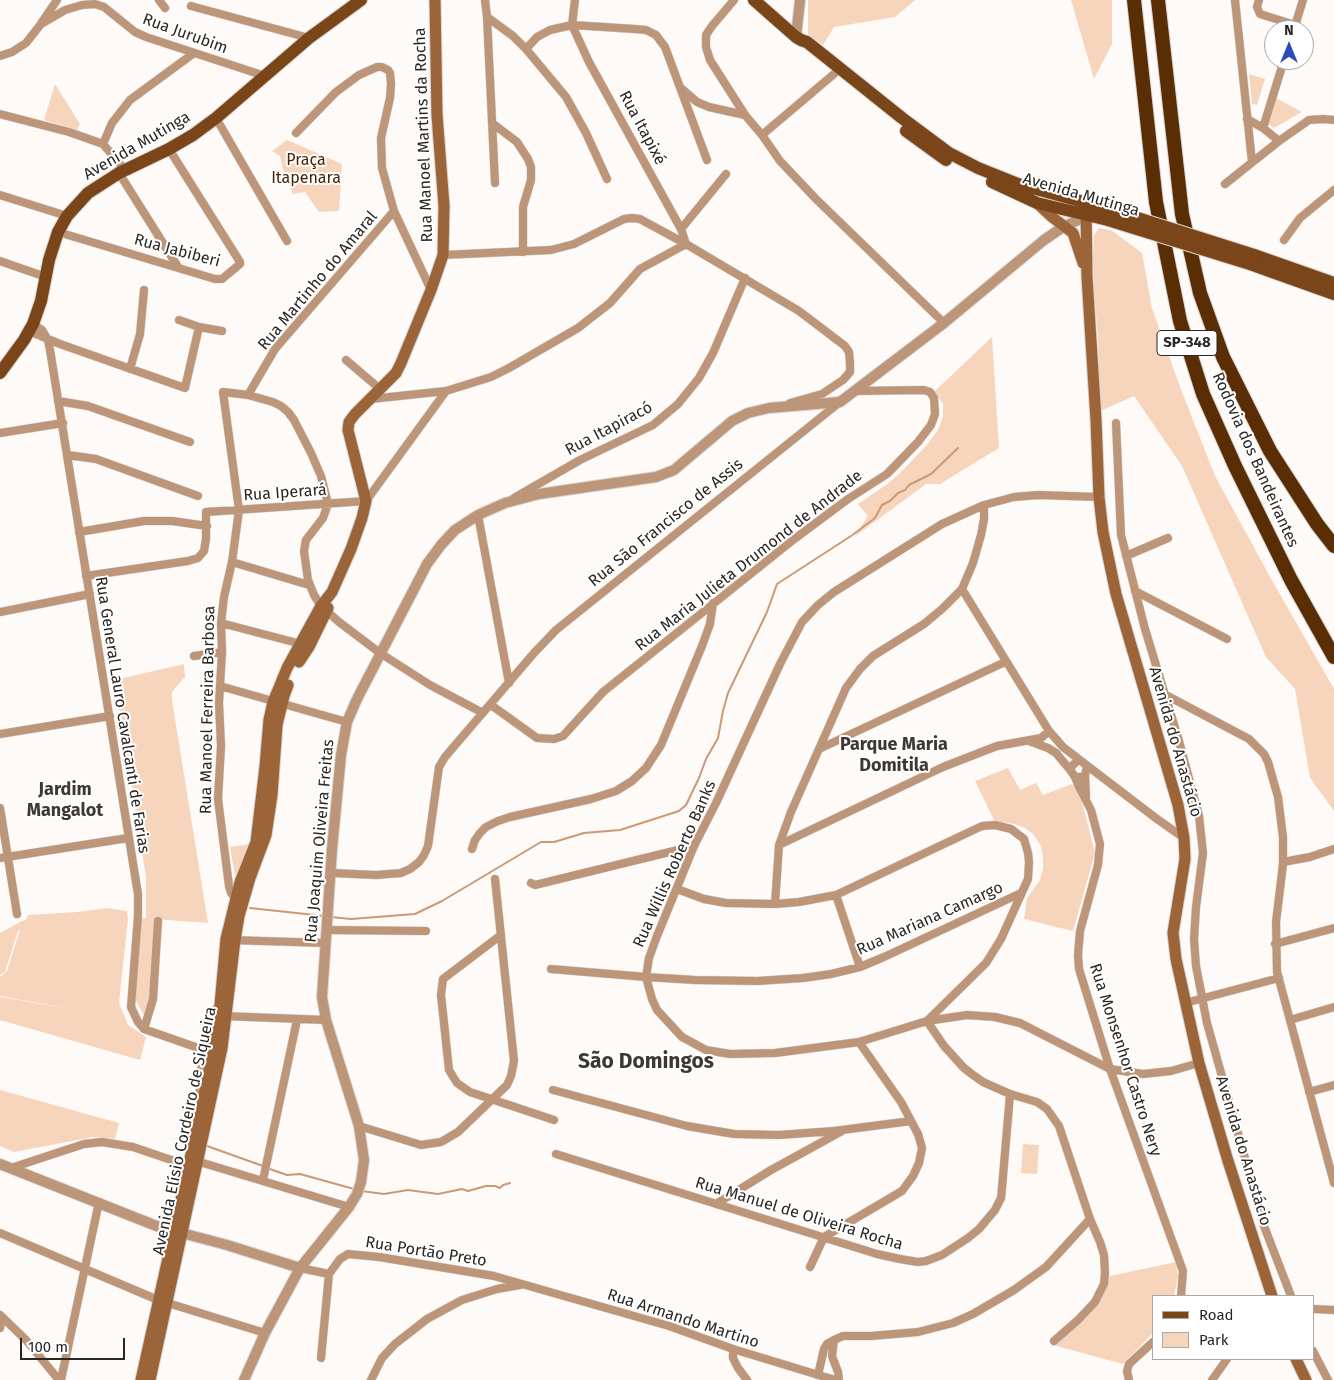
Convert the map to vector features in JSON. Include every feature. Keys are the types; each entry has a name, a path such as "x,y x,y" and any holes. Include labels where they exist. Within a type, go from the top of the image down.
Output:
{"highway":[{"name":"Rodovia dos Bandeirantes","path":"1134,0 1156,202 1180,321 1203,394 1235,466 1291,580 1334,657"},
{"name":"Rodovia dos Bandeirantes","path":"1158,0 1182,214 1200,292 1223,357 1270,451 1317,524 1334,546"}],"main road":[{"name":"Avenida Mutinga","path":"0,373 31,328 41,301 49,260 58,232 67,216 88,193 122,171 169,149 193,135 216,118 309,38 361,0"},
{"name":"Rua Manoel Martins da Rocha","path":"366,501 348,426 354,414 396,372 401,363 431,290 443,255 444,206 437,115 436,0"},
{"name":"Avenida Mutinga","path":"754,0 949,153 1005,180 1064,197 1086,209"},
{"name":"Avenida Mutinga","path":"798,34 803,47 834,74 925,146 948,161 1037,202 1109,214 1252,260 1329,281 1334,294"},
{"path":"1037,202 1045,197 1064,197"},
{"name":"Avenida do Anastácio","path":"1037,202 1075,237 1087,277"},
{"name":"Avenida do Anastácio","path":"1086,209 1087,277 1099,497 1103,532 1116,594 1178,804 1184,838 1185,859 1173,933 1176,959 1199,1063 1228,1161 1272,1295"},
{"path":"324,609 351,549 366,501"},
{"name":"Avenida Elísio Cordeiro de Siqueira","path":"141,1380 162,1301 222,1048 222,1013 230,940 239,901 240,882 257,837 269,720 277,704 287,668 305,645 324,609"},
{"name":"Avenida Elísio Cordeiro de Siqueira","path":"193,1164 204,1094 222,1013"},
{"name":"Avenida Elísio Cordeiro de Siqueira","path":"150,1380 162,1301"},
{"path":"1296,1360 1306,1380"}],"street":[{"path":"41,24 57,0"},
{"path":"159,0 165,8"},
{"path":"485,0 495,183"},
{"path":"572,25 575,0"},
{"path":"734,0 706,35 706,47 710,60 745,115 780,161 816,200 944,323"},
{"path":"798,34 800,0"},
{"path":"1234,0 1252,162"},
{"path":"1259,0 1257,7 1260,14 1275,20"},
{"path":"1297,20 1303,0"},
{"name":"Rua Jurubim","path":"0,56 12,52 26,43 41,24 66,10 82,6 100,5 135,32 265,76"},
{"path":"191,6 309,38"},
{"path":"487,17 513,36 526,49 566,97 578,116 607,179"},
{"path":"526,49 537,37 550,30 572,25 646,30 656,35 664,47 707,160"},
{"name":"Rua Itapixé","path":"572,25 589,62 681,229 686,244"},
{"path":"103,144 112,123 130,100 194,53"},
{"path":"296,133 336,92 359,75 376,67 388,70 391,78 390,98 380,138 382,168 394,211 431,290"},
{"path":"1262,128 1281,70"},
{"path":"762,135 834,74"},
{"path":"680,87 697,102 709,107 745,115"},
{"path":"0,114 69,132 103,144 122,171 178,267"},
{"path":"216,118 287,241"},
{"path":"1226,184 1279,141 1309,120 1323,118 1334,120"},
{"path":"1247,119 1279,141"},
{"path":"492,123 517,142 531,167 531,180 523,207 524,252"},
{"name":"Rua Jabiberi","path":"58,232 220,280 240,264 239,261 169,149"},
{"path":"681,229 726,174"},
{"path":"1284,240 1300,218 1334,190"},
{"path":"0,196 67,216"},
{"name":"Rua São Francisco de Assis","path":"332,873 376,875 401,873 419,862 428,846 439,767 445,757 556,630 840,402 944,323 1044,240 1086,209"},
{"name":"Rua Martinho do Amaral","path":"248,395 275,349 394,211"},
{"path":"443,255 551,250 574,244 624,219 640,219 745,278 799,311 839,340 849,352 850,372 843,380 822,394 768,408"},
{"path":"369,399 446,391 491,377 578,328 610,303 640,269 686,244"},
{"path":"0,261 46,277"},
{"name":"Rua Itapiracó","path":"505,502 580,460 653,425 678,404 699,378 713,352 745,278"},
{"path":"130,369 140,334 144,290"},
{"path":"179,320 199,327 222,331"},
{"path":"31,328 42,330 48,340 185,388 199,327"},
{"name":"Rua General Lauro Cavalcanti de Farias","path":"48,340 138,894 131,1007 138,1022 144,1029"},
{"path":"346,360 380,389"},
{"name":"Rua Maria Julieta Drumond de Andrade","path":"491,705 537,738 554,739 564,736 603,692 713,603 840,505 887,474 932,425 936,414 934,398 930,392 924,390 855,391"},
{"path":"366,501 446,391"},
{"name":"Rua Manoel Ferreira Barbosa","path":"239,901 231,893 229,886 218,799 221,746 221,623 224,597 232,562 238,510 224,392 248,395"},
{"path":"248,395 273,402 288,412 312,453 321,476 328,504 326,513 304,545 309,585 324,609 380,653 430,685 483,713"},
{"path":"58,401 88,406 190,442"},
{"name":"Rua Joaquim Oliveira Freitas","path":"244,1380 264,1333 300,1268 351,1204 361,1182 364,1160 359,1126 326,1020 322,997 341,755 347,722 380,653 427,564 441,545 456,530 478,515 505,502 539,494 656,477 674,470 732,421 748,413 768,408 840,402"},
{"name":"Avenida do Anastácio","path":"1116,423 1122,535 1126,556 1199,816 1203,854 1194,939 1196,966 1202,999 1246,1168 1264,1226 1291,1295"},
{"path":"0,434 62,424"},
{"path":"68,456 96,459 198,496"},
{"name":"Rua Willis Roberto Banks","path":"1099,497 1038,495 1014,497 984,505 942,524 818,604 802,622 780,664 716,804 694,846 661,924 649,958 646,977 657,1010 664,1020 682,1037 706,1050 730,1054 775,1053 859,1042 927,1021 967,1015 994,1017 1020,1023 1110,1069 1143,1074 1171,1071 1199,1063"},
{"name":"Rua Iperará","path":"207,526 206,512 366,501"},
{"path":"774,904 779,845 791,812 846,688 860,669 873,656 924,624 962,589 973,563 981,534 984,505"},
{"path":"478,515 509,683"},
{"path":"79,532 159,520 207,526 204,551 202,555 193,560 86,576"},
{"path":"1126,556 1168,538"},
{"path":"232,562 309,585"},
{"path":"962,589 1005,662 1054,739 1184,838"},
{"path":"1135,591 1227,639"},
{"path":"0,612 90,594"},
{"path":"472,849 480,833 486,827 498,821 616,792 646,768 661,745 702,646 710,624 713,603"},
{"path":"221,623 305,645"},
{"path":"194,656 222,652"},
{"path":"819,749 1005,662"},
{"path":"220,686 277,704 347,722"},
{"path":"1164,694 1249,739 1264,754 1272,775 1278,797 1283,837 1283,862 1275,944 1279,978 1309,1092 1332,1166 1334,1183"},
{"path":"0,734 110,716"},
{"path":"779,845 943,767 997,746 1041,738 1049,731"},
{"path":"1054,739 1056,753"},
{"path":"1029,741 1056,753"},
{"name":"Rua Monsenhor Castro Nery","path":"1056,753 1073,774 1078,787 1087,801 1100,844 1098,865 1080,931 1078,955 1082,983 1110,1069 1183,1271 1181,1295"},
{"path":"1083,762 1073,763 1073,774 1082,777 1085,774 1104,778"},
{"path":"1083,762 1087,767 1085,774"},
{"name":"Rua Monsenhor Castro Nery","path":"1085,774 1087,801"},
{"path":"0,808 4,857 17,914"},
{"path":"677,889 704,899 726,903 774,904 799,902 836,895 982,826 995,825 1011,828 1024,839 1028,853 1028,879 1001,939 986,963 970,981 927,1021 944,1046 964,1068 983,1082 1010,1094 1037,1102 1054,1116 1059,1126 1090,1220 1104,1255 1105,1273 1104,1284 1095,1302 1054,1341"},
{"path":"4,857 128,838"},
{"path":"531,883 535,885 694,846"},
{"path":"1283,862 1310,857 1334,849"},
{"path":"359,1126 421,1145 441,1142 458,1132 507,1084 514,1061 495,879"},
{"name":"Rua Mariana Camargo","path":"551,969 646,977 758,980 803,978 831,974 884,957 1021,893"},
{"path":"836,895 860,966"},
{"path":"158,921 153,1000 144,1029 204,1050"},
{"path":"327,926 426,931"},
{"path":"1275,944 1334,928"},
{"path":"501,935 447,976 441,986 449,1070 457,1083 470,1092 554,1120"},
{"path":"230,940 326,943"},
{"path":"1185,1004 1279,978"},
{"path":"1290,1020 1334,1007"},
{"path":"204,1094 200,1091 199,1085 212,1012 297,1020 326,1020"},
{"path":"264,1177 297,1020"},
{"path":"810,1268 824,1237 902,1191 913,1176 919,1163 922,1148 918,1134 891,1087 859,1042"},
{"path":"1309,1092 1334,1085"},
{"path":"554,1090 687,1126 734,1134 779,1135 911,1121"},
{"name":"Rua Manuel de Oliveira Rocha","path":"556,1154 881,1255 918,1262 933,1259 969,1237 989,1218 1001,1198 1010,1094"},
{"path":"716,1204 771,1170 845,1129"},
{"path":"11,1168 84,1144 113,1142 193,1164 264,1177 351,1204"},
{"path":"23,1172 28,1162"},
{"path":"0,1164 177,1233 227,1245 300,1268 329,1274 321,1358"},
{"path":"60,1380 99,1202"},
{"path":"818,1374 824,1348 827,1344 842,1336 876,1336 918,1332 953,1323 973,1314 1014,1290 1046,1267 1090,1220"},
{"path":"0,1233 162,1301 264,1333"},
{"name":"Rua Portão Preto","path":"329,1274 340,1258 348,1254 379,1257 494,1276 522,1285"},
{"path":"494,1276 497,1280 497,1289"},
{"path":"372,1380 382,1358 412,1329 462,1300 497,1289 522,1285"},
{"name":"Rua Armando Martino","path":"522,1285 669,1326 733,1349 837,1380"},
{"path":"1314,1309 1334,1310"},
{"path":"1,1316 26,1340 60,1380"},
{"path":"0,1328 1,1316"},
{"path":"834,1340 832,1356 838,1372 837,1380"},
{"path":"1129,1380 1127,1371 1130,1364 1152,1343"},
{"path":"733,1349 733,1358 747,1380"},
{"path":"1314,1353 1328,1380"},
{"path":"1212,1380 1226,1360"}],"green space":[{"path":"808,0 915,0 895,17 834,27 823,45 808,34"},
{"path":"1071,0 1112,0 1112,44 1094,79"},
{"path":"1249,74 1265,79 1257,105 1252,104"},
{"path":"55,84 80,124 77,130 44,120"},
{"path":"1276,98 1302,112 1274,128 1268,124"},
{"name":"Praça Itapenara","path":"287,140 342,164 339,211 319,212 305,192 293,194 280,156 272,151"},
{"path":"1099,228 1111,230 1142,253 1152,308 1180,387 1215,476 1334,689 1334,811 1310,778 1295,689 1266,657 1182,466 1134,396 1100,411 1093,256 1094,235"},
{"path":"992,337 999,448 940,484 926,484 854,537 868,516 858,504 900,473 926,446 938,430 943,416 943,403 934,393 936,390"},
{"path":"184,664 185,677 172,692 172,700 208,923 155,919 151,1000 146,1019 135,999 138,918 146,918 146,877 115,680"},
{"path":"1008,768 1020,790 1036,783 1043,795 1072,784 1080,794 1095,853 1073,931 1024,919 1027,898 1040,880 1043,869 1041,846 1033,834 1025,828 1015,824 995,822 975,781"},
{"path":"250,844 235,876 230,847"},
{"path":"107,908 127,911 128,919 119,1003 128,1025 146,1037 140,1060 0,1020 0,997 76,1010 0,996 0,977 7,971 20,930 18,931 5,972 0,975 0,933 26,920 28,915"},
{"path":"0,1090 119,1123 115,1139 93,1137 14,1152 0,1146"},
{"path":"1023,1144 1039,1145 1037,1174 1021,1173"},
{"path":"1176,1262 1178,1276 1174,1295 1152,1295 1152,1334 1123,1364 1053,1345 1094,1307 1102,1297 1110,1276"}],"waterway":[{"path":"331,917 351,919 415,914 442,901 541,842 554,842 584,833 620,830 679,811 686,805 706,759 718,738 728,693 767,612 777,584 851,536 875,518 882,505 905,490 909,485 931,474 958,448"},
{"path":"250,908 324,916"},
{"path":"207,1146 263,1166"},
{"path":"267,1168 287,1175 300,1174 354,1189"},
{"path":"361,1191 384,1194 408,1190 438,1194 462,1189 468,1191 486,1186 500,1188 510,1183"}],"district":[{"name":"Parque Maria Domitila","path":"894,755"},
{"name":"Jardim Mangalot","path":"65,800"},
{"name":"São Domingos","path":"646,1062"}]}
